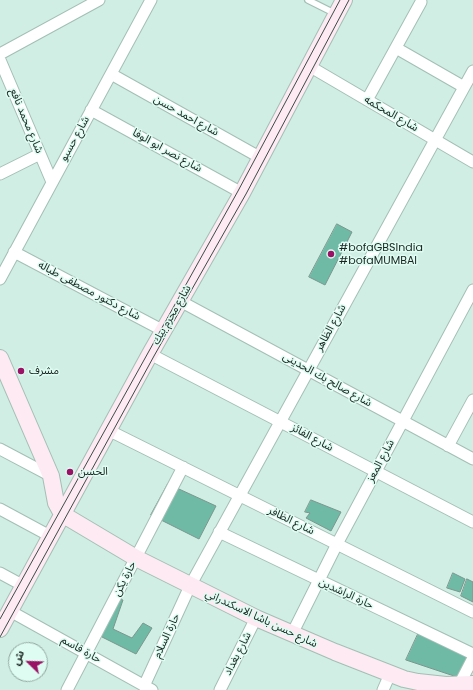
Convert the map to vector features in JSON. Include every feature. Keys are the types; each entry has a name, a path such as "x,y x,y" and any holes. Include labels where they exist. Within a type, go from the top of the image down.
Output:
{"main road":[{"name":"شارع محرم بيك","path":"0,629 150,354 242,193 344,0"},
{"path":"0,358 51,476 56,503 62,514"},
{"name":"شارع حسن باشا الاسكندراني","path":"62,514 136,558 190,586 292,634 390,674 418,682 456,686"}],"street":[{"path":"0,54 100,0"},
{"name":"شارع حسبو","path":"0,279 151,0"},
{"path":"367,100 421,2"},
{"path":"396,48 464,87"},
{"name":"شارع محمد نافع","path":"0,60 52,182"},
{"name":"شارع المحكمه","path":"309,66 473,162"},
{"name":"شارع الظاهر","path":"190,586 473,72"},
{"name":"شارع احمد حسن","path":"111,74 261,158"},
{"name":"شارع نصر ابو الوفا","path":"91,110 242,193"},
{"path":"0,174 40,154"},
{"name":"شارع دكتور مصطفى طباله","path":"14,252 164,331"},
{"name":"شارع المعز","path":"292,634 318,580 375,471 473,290"},
{"name":"شارع صالح بك الحدينى","path":"180,301 473,459"},
{"name":"شارع الفائز","path":"150,354 473,522"},
{"path":"448,446 473,400"},
{"name":"شارع الظافر","path":"108,430 473,612"},
{"path":"0,449 51,476"},
{"name":"حارة يكن","path":"67,690 183,467"},
{"path":"0,510 50,536"},
{"name":"حارة الراشدين","path":"219,532 473,654"},
{"path":"0,573 24,586"},
{"name":"حارة السلام","path":"148,688 190,586"},
{"name":"حارة قاسم","path":"10,611 148,688"},
{"name":"شارع بغداد","path":"220,690 256,618"},
{"path":"456,686 473,658"},
{"path":"383,690 390,674"}],"lane":[{"path":"308,0 336,15"}],"building":[{"name":"#bofaGBSIndia #bofaMUMBAI","path":"337,224 352,232 325,285 309,277"},
{"path":"168,484 216,506 199,539 151,515"},
{"path":"311,500 341,512 331,531 306,518 310,513 305,512"},
{"path":"453,573 465,579 460,592 447,588"},
{"path":"467,579 473,582 473,602 461,596"},
{"path":"113,597 123,600 113,629 132,638 143,623 152,628 136,654 102,637 93,630"},
{"path":"419,632 472,656 457,677 406,660"}],"tram line":[{"path":"0,619 238,191 340,0"},
{"path":"0,637 154,356 246,194 349,0"}],"place":[{"name":"#bofaGBSIndia #bofaMUMBAI","path":"331,254"},
{"name":"مشرف","path":"21,371"},
{"name":"الحسن","path":"70,472"}]}
